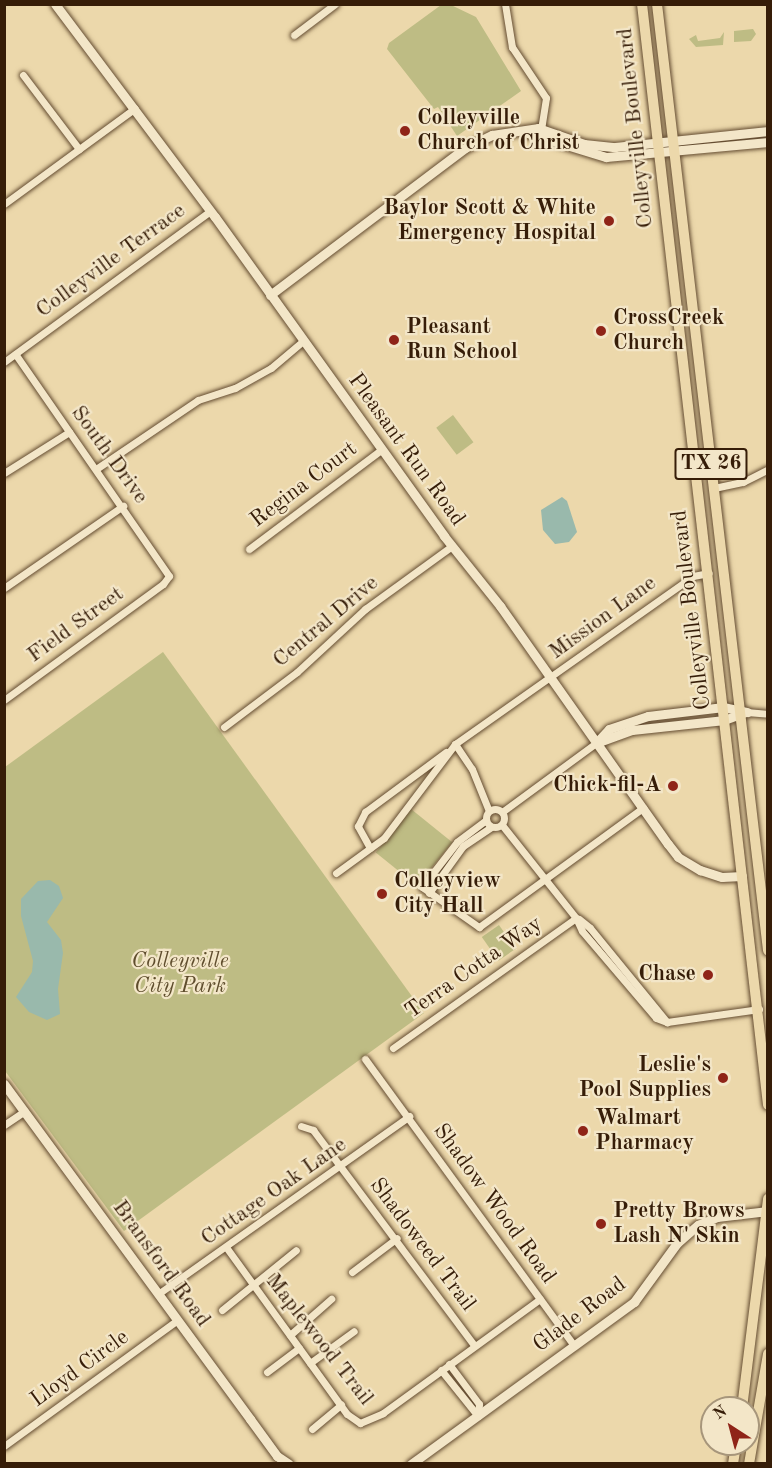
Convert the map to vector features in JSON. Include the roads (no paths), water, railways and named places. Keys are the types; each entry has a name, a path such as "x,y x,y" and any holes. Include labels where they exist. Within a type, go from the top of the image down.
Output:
{"main road":[{"name":"Colleyville Boulevard","path":"642,4 656,154 678,305 696,486 709,573 768,1105"},
{"name":"Colleyville Boulevard","path":"657,4 742,712 768,951"},
{"path":"696,486 714,488"},
{"path":"709,573 724,573"},
{"path":"749,1396 744,1395 768,1199"},
{"path":"759,1396 768,1354"}],"street":[{"path":"294,35 335,4"},
{"path":"505,4 515,53 546,98 541,132"},
{"name":"Pleasant Run Road","path":"58,6 210,211 381,450 551,678 670,847 690,865 722,877 742,876"},
{"path":"23,75 80,149"},
{"path":"4,204 135,108"},
{"path":"270,295 465,148 492,135 518,131 541,132 595,151 656,154 768,142"},
{"path":"595,151 655,142 768,131"},
{"name":"Colleyville Terrace","path":"4,362 210,211"},
{"path":"96,469 198,400 236,388 271,368 303,341"},
{"name":"South Drive","path":"15,354 166,566 168,578"},
{"path":"4,474 69,432"},
{"name":"Regina Court","path":"249,549 381,450"},
{"path":"714,488 743,482 768,470"},
{"path":"4,588 123,506"},
{"name":"Central Drive","path":"224,727 297,672 365,609 452,546"},
{"name":"Mission Lane","path":"370,848 359,833 360,820 385,797 455,744 693,576 709,573"},
{"name":"Field Street","path":"4,700 168,578"},
{"path":"489,811 502,812 596,743 609,729 621,723 723,707 742,712 768,714"},
{"path":"596,743 632,730 724,720 742,712"},
{"path":"336,873 384,838 455,744 472,769 489,811 488,824 463,846 429,893"},
{"path":"502,825 488,824 457,842 422,887 448,909 479,927 643,808"},
{"path":"502,812 502,825 576,918 582,931 648,1010 667,1022 759,1009"},
{"name":"Terra Cotta Way","path":"393,1047 576,918"},
{"name":"Shadow Wood Road","path":"365,1059 409,1116 574,1346"},
{"name":"Bransford Road","path":"4,1084 277,1456 289,1464"},
{"path":"4,1125 25,1111"},
{"name":"Cottage Oak Lane","path":"158,1294 341,1167 409,1116"},
{"name":"Shadoweed Trail","path":"301,1126 313,1130 397,1238 474,1345"},
{"name":"Glade Road","path":"411,1464 634,1302 677,1243 698,1225 717,1217 767,1211"},
{"path":"352,1272 397,1238"},
{"name":"Maplewood Trail","path":"226,1247 341,1405 357,1422 368,1422 540,1299"},
{"path":"222,1310 296,1250"},
{"path":"290,1335 331,1299"},
{"name":"Lloyd Circle","path":"4,1446 176,1321"},
{"path":"310,1363 354,1331"},
{"path":"267,1372 300,1348"},
{"path":"449,1364 478,1404 478,1416"},
{"path":"441,1370 478,1416"},
{"path":"312,1429 341,1405"}],"place":[{"name":"Colleyville Church of Christ","path":"405,131"},
{"name":"Baylor Scott & White Emergency Hospital","path":"609,221"},
{"name":"CrossCreek Church","path":"601,331"},
{"name":"Pleasant Run School","path":"394,340"},
{"name":"Chick-fil-A","path":"673,786"},
{"name":"Colleyview City Hall","path":"382,894"},
{"name":"Chase","path":"708,975"},
{"name":"Leslie's Pool Supplies","path":"723,1078"},
{"name":"Walmart Pharmacy","path":"583,1131"},
{"name":"Pretty Brows Lash N' Skin","path":"601,1224"}],"park label":[{"name":"Colleyville City Park","path":"180,974"}]}
